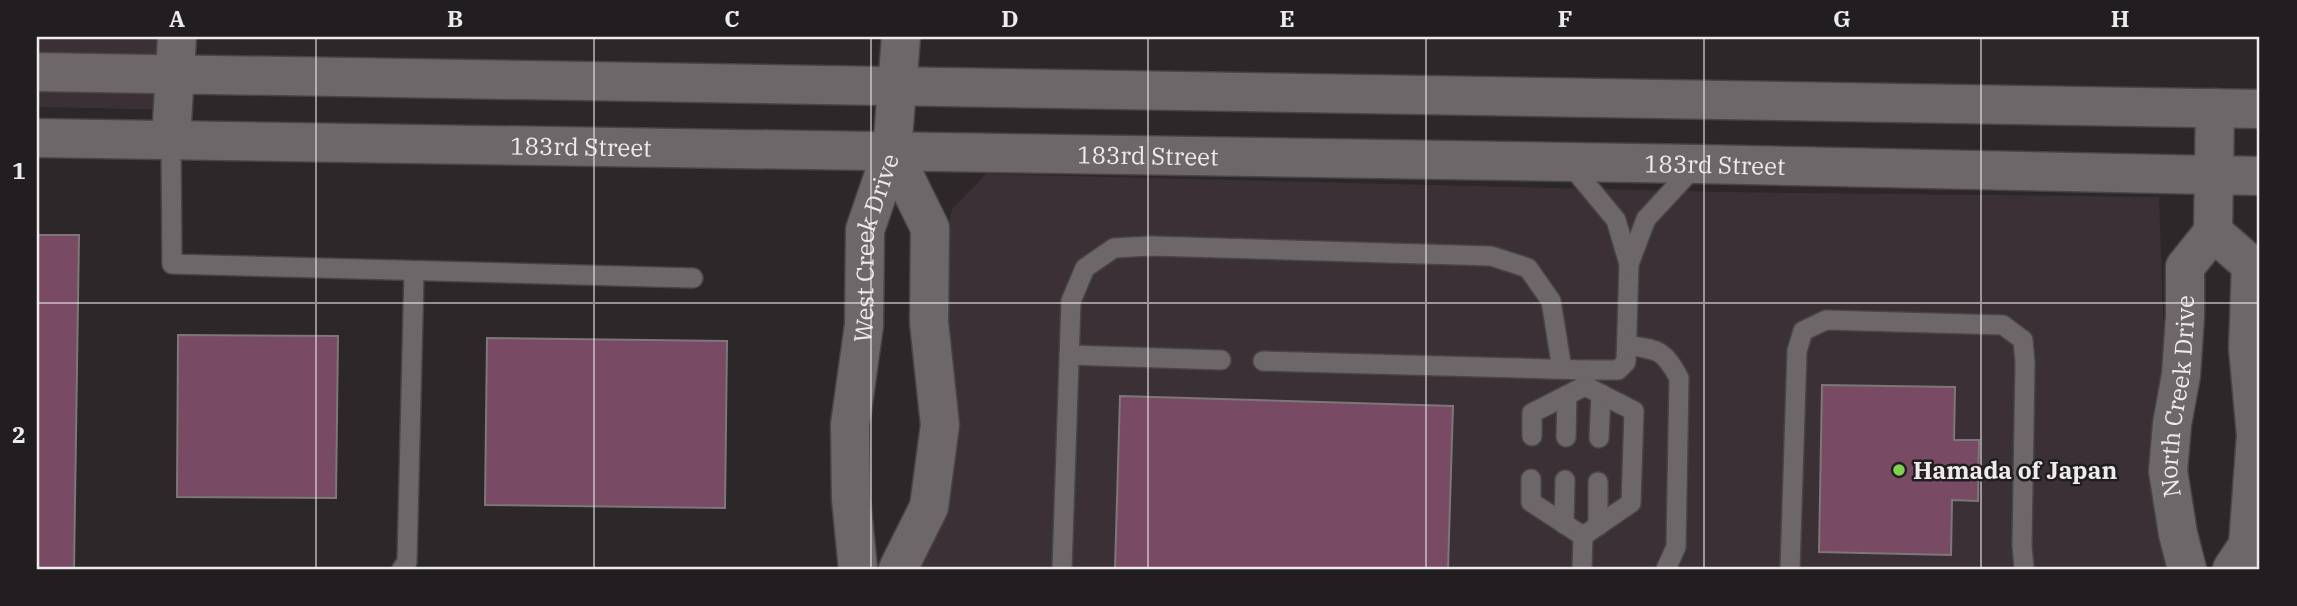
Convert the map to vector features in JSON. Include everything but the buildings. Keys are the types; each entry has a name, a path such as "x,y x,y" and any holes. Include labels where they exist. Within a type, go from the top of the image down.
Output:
{"street":[{"path":"171,140 177,37"},
{"path":"892,151 901,37"},
{"path":"37,72 2260,109"},
{"path":"2216,108 2213,232 2251,265 2248,348 2256,435 2248,545 2232,569"},
{"name":"183rd Street","path":"37,138 1697,164 2260,176"},
{"name":"West Creek Drive","path":"858,569 851,499 850,425 864,325 865,230 892,151"},
{"name":"West Creek Drive","path":"892,151 930,228 929,322 940,425 929,507 898,569"},
{"name":"North Creek Drive","path":"2187,569 2178,534 2168,471 2185,316 2185,267 2213,232"}],"lane":[{"path":"171,140 172,264 693,278"},
{"path":"1532,436 1532,413 1618,370 1626,362 1629,264 1616,220 1568,162"},
{"path":"1629,264 1646,219 1697,164"},
{"path":"1062,569 1071,301 1085,268 1114,248 1151,246 1491,256 1528,268 1552,301 1562,369"},
{"path":"402,569 407,562 414,272"},
{"path":"1790,569 1797,351 1803,331 1826,320 2003,325 2023,340 2024,569"},
{"path":"1627,345 1656,349 1668,359 1679,378 1676,547 1666,569"},
{"path":"1069,355 1221,360"},
{"path":"1263,361 1562,369 1591,384 1634,411 1631,502 1590,531"},
{"path":"1591,384 1600,438"},
{"path":"1566,437 1567,396"},
{"path":"1531,478 1531,502 1564,524 1590,531"},
{"path":"1564,524 1565,480"},
{"path":"1582,569 1598,482"}],"shaded area":[{"path":"37,37 189,37 183,110 37,107"},
{"path":"986,174 1721,192 2159,197 2172,569 911,569 939,259 952,209"}],"place":[{"name":"Hamada of Japan","path":"1899,470"}]}
